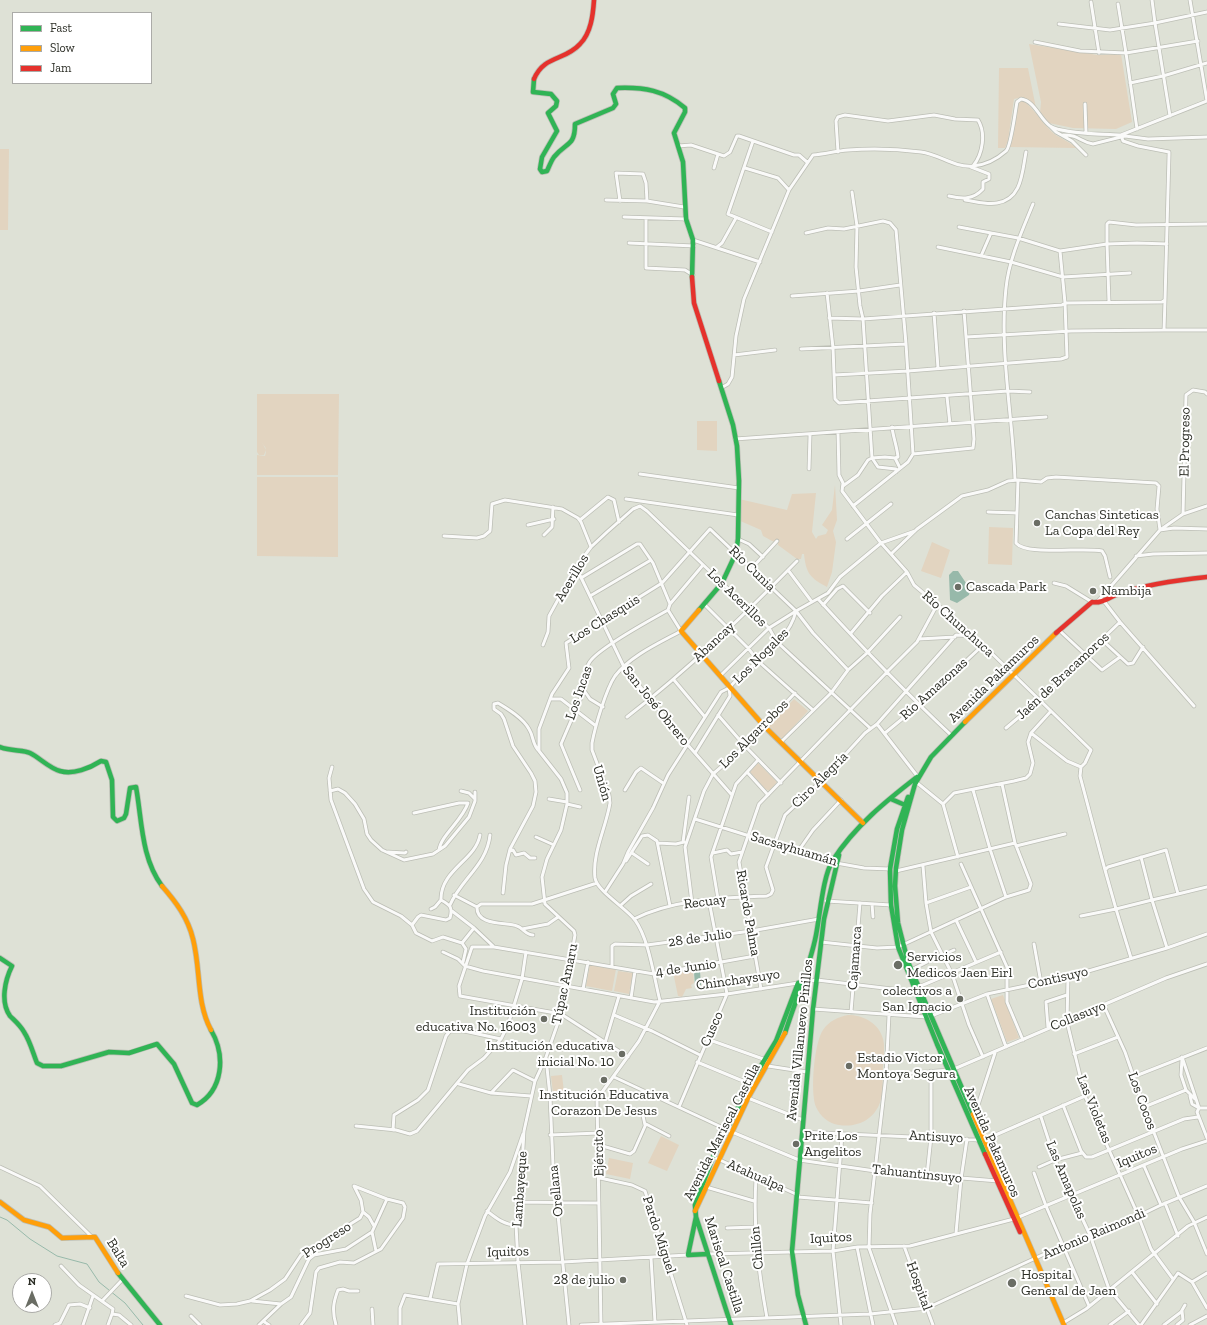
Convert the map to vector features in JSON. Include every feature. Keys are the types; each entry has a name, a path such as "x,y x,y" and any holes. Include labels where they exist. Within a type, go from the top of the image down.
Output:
{"main road":[{"path":"594,0 591,24 588,34 580,44 570,53 544,63 536,71 532,88 533,92 551,94 558,101 556,106 548,113 550,120 557,131 556,136 543,152 540,169 542,172 547,171 554,157 571,142 575,136 575,124 613,108 616,104 613,94 617,88 658,90 668,94 685,108 684,116 674,133 683,162 682,171 686,219 694,240 692,275 694,303 733,424 739,459 738,539 736,553 722,583 681,631 764,726 863,823 880,807 918,777"},
{"name":"Avenida Pakamuros","path":"1016,1218 983,1140 950,1070 916,989 901,946 893,905 893,870 907,806 918,777 952,735 1012,675 1094,602 1131,589 1176,580 1207,577"},
{"path":"0,747 10,751 29,752 42,762 60,771 68,772 90,768 102,761 106,762 110,769 113,793 113,817 117,821 124,818 128,805 130,788 136,787 142,816 142,836 152,870 182,910 194,944 196,974 201,1000 207,1021 218,1045 220,1071 217,1084 212,1094 206,1101 197,1105 192,1104 175,1067 169,1057 157,1044 152,1044 131,1052 120,1054 109,1052 50,1068 40,1066 37,1063 23,1029 4,1009 1,998 2,989 4,981 12,966 10,963 0,958"},
{"path":"890,799 907,806"},
{"name":"Avenida Mariscal Castilla","path":"753,1085 768,1066 781,1043 822,919 822,901 834,862 839,853 863,823"},
{"name":"Avenida Villanuevo Pinillos","path":"806,1325 798,1294 792,1251 798,1196 799,1160 822,919 828,901 834,862"},
{"name":"Avenida Pakamuros","path":"901,946 911,970 916,989"},
{"name":"Avenida Mariscal Castilla","path":"695,1211 695,1206 716,1158 776,1041 801,982"},
{"name":"Avenida Pakamuros","path":"950,1070 973,1114 998,1181 1035,1259 1063,1324"},
{"name":"Balta","path":"0,1202 24,1220 48,1227 62,1238 95,1237 122,1280 160,1325"},
{"name":"Mariscal Castilla","path":"695,1211 731,1325"},
{"path":"688,1255 696,1217"},
{"name":"Iquitos","path":"688,1255 708,1254"}],"street":[{"path":"1152,0 1158,48 1170,116"},
{"path":"1063,135 1075,135 1087,143 1093,144 1121,136 1207,101 1190,0"},
{"path":"1091,2 1096,29 1098,53"},
{"path":"1118,4 1138,129"},
{"path":"1059,24 1096,29 1121,29 1192,17 1207,12"},
{"path":"1035,42 1098,53 1126,53 1198,41"},
{"path":"1130,82 1163,76 1207,63"},
{"path":"721,388 731,381 741,307 789,190 812,155 849,150 912,150 928,153 956,165 971,166 989,163 1007,151 1011,143 1011,131 1017,102 1021,99 1035,108 1056,132 1072,141 1086,155"},
{"path":"1085,104 1086,132"},
{"path":"838,152 836,122 838,117 844,115 888,121 934,115 955,119 972,118 978,120 981,125 981,150 978,159 971,166"},
{"path":"1050,126 1077,133 1086,132 1148,139 1207,137"},
{"path":"678,146 691,145 724,156 728,155 737,136 794,155 799,155 807,162"},
{"path":"1121,136 1123,141 1138,146 1169,152 1170,187 1167,225 1164,330"},
{"path":"753,141 728,214 772,232"},
{"path":"949,196 965,200 996,203 1012,197 1020,184 1026,152"},
{"path":"714,168 718,154"},
{"path":"965,200 980,193 983,189 983,182 989,179 989,174 987,172 971,166"},
{"path":"745,168 778,178 789,190"},
{"path":"620,200 616,173 643,174 646,183 646,201"},
{"path":"852,192 857,226 856,258 860,306 863,319 872,458 878,468 896,469 896,472"},
{"path":"606,200 646,201 684,207"},
{"path":"1032,204 1018,238 1006,288 1004,309 1006,364 1016,480 1016,543 1018,546 1032,549 1102,551 1105,556 1110,577"},
{"path":"624,217 686,219"},
{"path":"646,218 646,268 685,270 692,275"},
{"path":"717,247 722,243 736,218"},
{"path":"806,234 828,228 844,229 883,221 894,226 899,255 902,315 913,426 913,454 908,462 853,506"},
{"path":"1109,302 1107,224 1109,222 1136,225 1207,224"},
{"path":"959,227 1018,238 1060,251 1107,244 1167,244"},
{"path":"981,256 991,233"},
{"path":"694,240 760,262"},
{"path":"629,243 694,246"},
{"path":"938,247 1012,262 1063,277 1130,273"},
{"path":"834,375 1006,364 1067,357 1065,303 1060,251"},
{"path":"792,296 859,291 900,285"},
{"path":"827,293 833,348 836,401 839,403 947,397 1008,391 1030,392"},
{"path":"829,318 863,319 902,315 1062,305 1065,303 1162,302 1165,300"},
{"path":"913,454 973,448 974,439 964,311"},
{"path":"934,313 938,368"},
{"path":"966,338 1066,331 1207,330"},
{"path":"801,348 833,348 906,344"},
{"path":"734,355 775,350"},
{"name":"El Progreso","path":"1183,514 1186,395 1193,390 1207,394"},
{"path":"947,397 950,424"},
{"path":"735,439 838,432 870,428 1046,417"},
{"path":"892,427 898,456 895,458"},
{"name":"Río Chunchuca","path":"838,432 839,476 842,481 842,491 848,497 881,543 907,572 914,585 974,636 1038,701 1091,750 1085,764 1081,767"},
{"path":"809,469 810,434"},
{"path":"843,486 858,475 868,460 872,458 885,457 895,458"},
{"path":"895,458 900,468"},
{"path":"640,474 739,488"},
{"path":"891,554 915,531 962,496 1016,480 1041,482 1047,478 1056,477 1158,483 1157,510 1160,530"},
{"path":"580,520 608,497 614,500 619,522"},
{"path":"626,499 738,515"},
{"path":"444,536 477,538 484,536 490,530 492,504 496,501 505,500 531,506 562,509 580,520 591,547"},
{"path":"846,539 891,504"},
{"name":"Los Acerillos","path":"619,522 638,506 643,508 769,628 777,642 870,728"},
{"path":"1054,583 1066,586 1094,602 1160,530 1183,514 1207,506"},
{"path":"544,535 552,527 554,519 553,507"},
{"path":"988,512 1017,513"},
{"path":"528,525 554,519"},
{"name":"Acerillos","path":"543,645 548,632 549,616 576,567 591,547 619,522"},
{"path":"1160,530 1174,528 1207,529"},
{"name":"Río Cunia","path":"688,552 710,529 796,612 813,633 848,670"},
{"path":"881,543 915,531"},
{"path":"738,539 749,544 763,557"},
{"path":"752,568 777,541"},
{"name":"Los Nogales","path":"695,753 730,696 730,688 777,642 794,621 796,612 828,592 840,577 881,543"},
{"path":"581,578 636,545 642,545 662,583 670,604"},
{"name":"Los Chasquis","path":"551,699 552,694 569,668 566,643 662,583 688,552"},
{"path":"1136,556 1153,554 1207,554"},
{"path":"590,596 651,560"},
{"name":"Abancay","path":"626,717 674,680 797,561"},
{"path":"681,631 668,610 670,604 703,565"},
{"name":"San José Obrero","path":"576,567 624,667 687,744 731,794"},
{"path":"788,570 812,602"},
{"path":"850,633 870,613 882,596 907,572"},
{"path":"823,605 837,589 843,586 870,613"},
{"path":"818,599 867,653 888,670 920,705 952,735"},
{"path":"1103,600 1120,622 1194,706"},
{"path":"704,604 748,648 758,661 813,710"},
{"name":"Ricardo Palma","path":"761,989 739,862 747,835 759,804 919,639 937,605"},
{"name":"Los Incas","path":"580,790 562,748 563,739 583,689 589,663 600,651 668,610"},
{"path":"720,676 769,628 796,612"},
{"path":"781,742 831,693 848,670 867,653 900,617"},
{"name":"Jaén de Bracamoros","path":"1006,728 1038,701 1120,622"},
{"name":"Unión","path":"597,883 595,870 597,857 610,803 609,795 592,750 596,726 612,680 624,667 642,653 681,631"},
{"path":"1060,631 1084,656 1103,670 1120,657"},
{"path":"918,777 877,724 906,689 955,637 959,634 974,636"},
{"path":"919,639 955,637"},
{"path":"1102,640 1128,664 1131,664 1143,647"},
{"name":"Río Amazonas","path":"885,733 920,705 983,645"},
{"path":"674,680 705,717"},
{"path":"624,864 628,852 653,808 663,783 721,692 730,688"},
{"path":"583,689 590,699 603,707"},
{"name":"Los Algarrobos","path":"713,774 745,746 795,693"},
{"path":"539,751 539,729 551,699 561,699 596,726"},
{"path":"503,893 506,865 510,851 533,806 536,792 535,781 515,751 507,726 501,714 494,709 494,704 498,703 529,729 533,744 561,779 567,794 567,803 561,830 544,866 542,876 544,901"},
{"path":"943,804 954,793 1026,778 1030,774 1033,763 1028,742 1032,733 1051,712"},
{"path":"718,715 745,746 781,783"},
{"name":"Ciro Alegría","path":"774,843 785,815 821,781 870,728 877,724"},
{"path":"1032,733 1067,761 1081,767 1080,776 1105,870 1132,958"},
{"path":"718,899 711,862 712,853 731,794 736,784 758,760"},
{"path":"332,767 329,778 334,811 364,889 373,902 391,910 412,925 416,933 426,939 432,941 443,937 462,943 466,949 462,962"},
{"path":"625,790 641,768 663,783"},
{"path":"747,772 768,795"},
{"path":"684,843 695,819 704,791 713,774"},
{"path":"916,782 943,804 958,856"},
{"path":"815,941 856,945 901,946 1006,897 1022,893 1031,887 1016,845 1002,784"},
{"path":"330,791 338,789 349,798 364,819 367,834 382,850 404,860 433,854 439,850 469,817 475,799 475,792"},
{"path":"973,790 1006,897"},
{"path":"461,791 469,793 475,799"},
{"path":"689,797 684,853 692,903"},
{"path":"549,799 580,807"},
{"path":"799,850 840,800"},
{"path":"414,813 459,803 468,803 463,815 443,839 439,850"},
{"name":"Sacsayhuamán","path":"695,819 834,862 864,868 893,870 923,866 958,856 1065,834"},
{"path":"431,909 441,900 441,891 445,882 475,847 480,835"},
{"path":"490,835 486,854 454,895 450,905 452,911 474,928 494,947"},
{"path":"605,892 642,836 651,836 658,844 670,906"},
{"path":"536,837 554,846"},
{"path":"658,844 684,843"},
{"name":"Recuay","path":"634,919 670,906 718,899 767,896 772,892 766,868 774,843"},
{"path":"510,851 513,850 518,856 524,853 530,858 534,858"},
{"path":"712,853 724,850 731,854 742,852"},
{"path":"1105,870 1108,867 1166,850 1178,894"},
{"path":"386,852 405,854 406,852"},
{"path":"632,853 648,864"},
{"path":"1141,857 1152,900 1167,948"},
{"path":"961,864 1008,970 1007,1002 1023,1040"},
{"path":"923,866 926,903 931,932 952,974 983,1057"},
{"path":"477,907 483,904 516,905 544,901 597,883 634,919 641,929 647,945 660,1001"},
{"path":"621,906 631,896 651,884"},
{"path":"926,903 971,887"},
{"path":"1082,916 1207,887"},
{"path":"454,895 477,907 478,912 488,921 512,924 528,934 533,935"},
{"path":"441,900 450,905"},
{"name":"Túpac Amaru","path":"544,901 558,917 574,931 575,935 561,1014 546,1057"},
{"name":"Cusco","path":"679,1107 727,994 709,901"},
{"path":"822,901 893,905"},
{"name":"Cajamarca","path":"851,1012 860,903"},
{"path":"872,904 873,917"},
{"path":"412,925 421,915 446,920 450,918 452,911"},
{"path":"522,929 548,924 558,917"},
{"name":"28 de Julio","path":"612,967 612,946 616,944 647,945 751,931 822,919"},
{"path":"956,920 976,962"},
{"path":"462,943 474,928"},
{"name":"Contisuyo","path":"813,1009 888,1016 928,1017 987,994 1068,977 1167,948 1207,934"},
{"path":"1034,944 1041,983"},
{"name":"4 de Junio","path":"465,966 474,945 571,959 654,974 755,956"},
{"path":"943,954 954,950"},
{"path":"443,952 462,962 465,966 459,986 460,996 561,1014 628,1057"},
{"path":"356,1126 393,1130 410,1134 417,1131 449,1092 459,1084 468,1070 484,1058 501,1039 508,1025 522,979 526,952"},
{"name":"Chinchaysuyo","path":"465,966 522,979 583,988 631,998 660,1001 727,994 817,980 909,991 1001,952"},
{"path":"583,988 588,962"},
{"path":"911,970 928,962"},
{"path":"1206,965 1207,971"},
{"name":"Collasuyo","path":"950,1070 995,1053 1048,1028 1067,1022 1166,978 1206,965"},
{"path":"631,998 635,971"},
{"name":"Las Violetas","path":"1068,977 1067,1022 1085,1096 1110,1150 1154,1254 1173,1279"},
{"path":"987,994 1006,1047"},
{"path":"1048,1028 1046,1002 1067,995"},
{"path":"605,1043 619,996"},
{"name":"Ejército","path":"601,1325 598,1097 628,1057 646,1029 660,1001"},
{"name":"Los Cocos","path":"1104,1006 1125,1052 1153,1132 1180,1197 1194,1222"},
{"path":"614,1015 700,1055"},
{"path":"888,1016 886,1075 875,1171 869,1248 896,1325"},
{"path":"393,1130 393,1119 397,1112 418,1100 428,1090 446,1036 450,1031 464,1031 501,1039"},
{"path":"1074,1054 1118,1037"},
{"path":"707,1039 766,1060 768,1066 807,1072"},
{"path":"1133,1077 1165,1066 1182,1057 1207,1048"},
{"path":"973,1114 978,1105 995,1053"},
{"name":"Lambayeque","path":"525,1325 518,1262 516,1225 517,1202 521,1181 524,1131 531,1096 535,1081 546,1057"},
{"name":"Orellana","path":"546,1057 550,1096 550,1135 569,1325"},
{"path":"1182,1057 1181,1075 1186,1090 1196,1100"},
{"path":"1182,1057 1199,1108 1197,1112 1198,1117 1207,1138"},
{"path":"697,1062 753,1085"},
{"path":"491,1093 513,1070 535,1081"},
{"path":"886,1075 950,1070"},
{"path":"927,1175 931,1137 931,1071"},
{"name":"Tahuantinsuyo","path":"614,1077 730,1131 799,1160 875,1171 998,1181"},
{"path":"459,1084 464,1087 491,1093 531,1096"},
{"path":"1144,1107 1186,1090"},
{"path":"1190,1095 1192,1104 1199,1108 1207,1108"},
{"name":"Antisuyo","path":"802,1132 880,1134 983,1140 1041,1117 1063,1105 1085,1096"},
{"path":"746,1098 803,1120"},
{"path":"1063,1105 1082,1153 1086,1157 1092,1157 1190,1117 1198,1117"},
{"path":"599,1145 630,1154 634,1151 646,1124 642,1111"},
{"name":"Las Amapolas","path":"1041,1117 1055,1160 1090,1235 1109,1289 1140,1325"},
{"path":"646,1124 669,1136"},
{"path":"460,1325 458,1304 467,1264 487,1211 510,1172 524,1131"},
{"path":"550,1135 599,1133"},
{"path":"841,1325 833,1251 842,1134"},
{"path":"956,1233 961,1179 967,1139"},
{"name":"Iquitos","path":"708,1254 833,1251 857,1247 869,1248 904,1246 1016,1218 1164,1157 1207,1141"},
{"path":"1039,1167 1055,1160 1082,1153"},
{"name":"Atahualpa","path":"716,1158 756,1178 798,1196 837,1201 872,1203"},
{"path":"1144,1166 1178,1236"},
{"path":"0,1168 40,1186 91,1236"},
{"path":"1034,1173 1046,1206 1089,1306"},
{"name":"Pardo Miguel","path":"600,1178 632,1185 645,1191 687,1325"},
{"name":"Chillón","path":"756,1178 754,1201 756,1253 767,1318"},
{"path":"704,1185 754,1201"},
{"path":"301,1325 310,1312 316,1272 319,1268 340,1262 354,1263 381,1249 403,1218 405,1207 403,1203 387,1199 354,1186 355,1191 361,1200 363,1212 369,1217 374,1226"},
{"name":"Antonio Raimondi","path":"581,1325 655,1322 677,1323 729,1318 870,1314 927,1308 1064,1245 1124,1223 1138,1215 1207,1186"},
{"path":"376,1251 372,1232 382,1213 387,1199"},
{"path":"517,1202 599,1203"},
{"path":"487,1211 500,1221 510,1225 516,1225"},
{"name":"Progreso","path":"186,1296 220,1304 237,1304 250,1301 270,1290 284,1279 301,1255 360,1218 363,1212"},
{"path":"1063,1324 1089,1306 1194,1222 1207,1216"},
{"path":"1194,1222 1207,1254"},
{"path":"727,1228 755,1227"},
{"path":"259,1325 281,1304 292,1297 309,1259 314,1255 346,1249 372,1232"},
{"name":"Hospital","path":"904,1246 933,1325"},
{"path":"857,1247 873,1325"},
{"name":"Iquitos","path":"430,1299 438,1264 563,1262 688,1255"},
{"path":"651,1258 655,1322"},
{"path":"61,1266 79,1285 113,1309 108,1325"},
{"path":"1132,1272 1156,1304"},
{"path":"1140,1325 1176,1274 1180,1273 1192,1282 1207,1308"},
{"path":"1192,1282 1207,1273"},
{"path":"102,1302 109,1292 122,1280"},
{"path":"336,1325 333,1314 333,1306 338,1290 343,1288 358,1291"},
{"path":"400,1325 400,1308 405,1295 458,1304"},
{"path":"83,1325 93,1296"},
{"path":"250,1301 265,1301 281,1304"},
{"path":"55,1325 60,1323 70,1305 80,1304 90,1308"},
{"path":"1164,1325 1182,1311 1185,1305"},
{"path":"372,1309 373,1325"},
{"path":"1110,1325 1129,1311"},
{"path":"1176,1325 1183,1320 1182,1311"},
{"path":"112,1314 119,1315 132,1325"},
{"path":"191,1316 200,1325"},
{"path":"1190,1325 1207,1316"},
{"path":"263,1321 269,1325"}],"shaded area":[{"path":"1029,44 1098,55 1121,54 1132,122 1116,129 1073,128 1049,123 1040,113 1041,102"},
{"path":"999,68 1028,68 1036,108 1023,97 1014,99 1008,141 1005,148 998,148"},
{"path":"1021,99 1030,106 1047,127 1060,138 1071,143 1077,148 1008,147 1017,102"},
{"path":"0,149 9,149 8,230 0,230"},
{"path":"257,394 339,394 338,475 257,475 257,455 265,456 266,450 264,455 259,455 257,452"},
{"path":"697,421 717,421 717,451 697,450"},
{"path":"257,477 338,477 338,557 257,556"},
{"path":"835,485 837,520 833,531 836,542 832,572 827,587 813,578 810,574 806,566 804,554 802,554 801,559 797,559 778,545 778,541 774,542 763,536 761,530 738,520 739,499 787,510 792,494 816,493 812,532 816,539 818,536 826,534 828,530 822,525 832,510"},
{"path":"989,527 1013,528 1012,565 988,564"},
{"path":"932,542 950,550 941,578 921,571"},
{"name":"Cascada Park","path":"953,571 958,571 970,589 969,595 957,603 950,600 949,575"},
{"path":"794,699 808,711 783,738 781,738 769,727 769,725"},
{"path":"758,763 777,782 770,791 765,789 750,772"},
{"path":"590,964 616,969 612,991 586,986"},
{"path":"618,971 633,973 629,994 614,991"},
{"path":"693,971 694,983 691,985 692,988 686,989 682,997 678,996 673,972"},
{"path":"700,971 701,985 695,985 694,972"},
{"path":"1003,995 1019,1038 1007,1042 991,999"},
{"name":"Estadio Víctor Montoya Segura","path":"848,1015 859,1016 873,1023 880,1031 884,1047 882,1091 879,1106 871,1117 865,1121 846,1126 832,1123 825,1119 820,1113 814,1100 813,1080 817,1046 823,1030 834,1020"},
{"path":"562,1075 564,1092 553,1093 551,1076"},
{"path":"661,1136 679,1145 667,1171 648,1163"},
{"path":"609,1158 633,1163 630,1179 606,1174"}],"waterway":[{"path":"0,1217 7,1220 30,1239 57,1256 87,1264 99,1282 125,1303 143,1325"}],"traffic: fast":[{"path":"534,79 533,92 551,94 557,101 556,106 548,113 557,131 542,157 540,169 542,172 547,171 558,152 572,141 575,131 575,124 613,108 616,104 613,94 617,88 645,89 661,93 685,108 685,112 674,133 683,162 686,219 693,240 692,277"},
{"path":"699,610 722,583 736,553 738,539 739,481 737,446 733,425 719,381"},
{"path":"965,722 931,757 915,784 902,830 896,868 895,886 898,923 908,962 973,1114"},
{"path":"0,747 30,753 52,768 65,772 81,770 101,761 106,762 112,780 113,817 117,821 124,818 126,814 130,788 136,787 146,851 155,875 162,886"},
{"path":"785,1033 812,952 829,867 851,836 861,825 894,795 917,777"},
{"path":"908,797 897,829 890,869 891,905 898,947 937,1044 985,1154"},
{"path":"891,799 905,805"},
{"path":"806,1325 798,1295 792,1251 813,1009 824,919 839,855"},
{"path":"0,958 12,966 7,978 4,998 7,1010 10,1016 19,1025 30,1043 37,1063 43,1066 61,1066 109,1052 129,1053 157,1044 174,1064 192,1103 197,1105 206,1099 212,1091 217,1082 219,1072 219,1051 211,1030"},
{"path":"731,1325 696,1217 695,1205 713,1157 750,1084 776,1041 798,983 803,982"},
{"path":"696,1217 688,1255 708,1254"},
{"path":"118,1273 160,1325"}],"traffic: slow":[{"path":"699,610 681,631 764,726 863,823"},
{"path":"965,722 1056,633"},
{"path":"162,886 181,911 191,931 203,1008 211,1030"},
{"path":"695,1211 748,1098 785,1033"},
{"path":"973,1114 1064,1325"},
{"path":"0,1202 24,1220 49,1227 62,1238 95,1237 118,1273"}],"traffic: jam":[{"path":"534,79 538,71 543,66 568,53 584,40 591,24 594,0"},
{"path":"692,277 694,303 719,381"},
{"path":"1056,633 1092,602 1102,601 1118,594 1151,585 1207,577"},
{"path":"985,1154 1020,1232"}],"place":[{"name":"Canchas Sinteticas La Copa del Rey","path":"1037,523"},
{"name":"Cascada Park","path":"958,587"},
{"name":"Nambija","path":"1093,591"},
{"name":"Servicios Medicos Jaen Eirl","path":"898,965"},
{"name":"colectivos a San Ignacio","path":"960,999"},
{"name":"Institución educativa No. 16003","path":"544,1019"},
{"name":"Institución educativa inicial No. 10","path":"622,1054"},
{"name":"Estadio Víctor Montoya Segura","path":"849,1066"},
{"name":"Institución Educativa Corazon De Jesus","path":"604,1080"},
{"name":"Prite Los Angelitos","path":"796,1144"},
{"name":"28 de julio","path":"623,1280"},
{"name":"Hospital General de Jaen","path":"1012,1283"}]}
